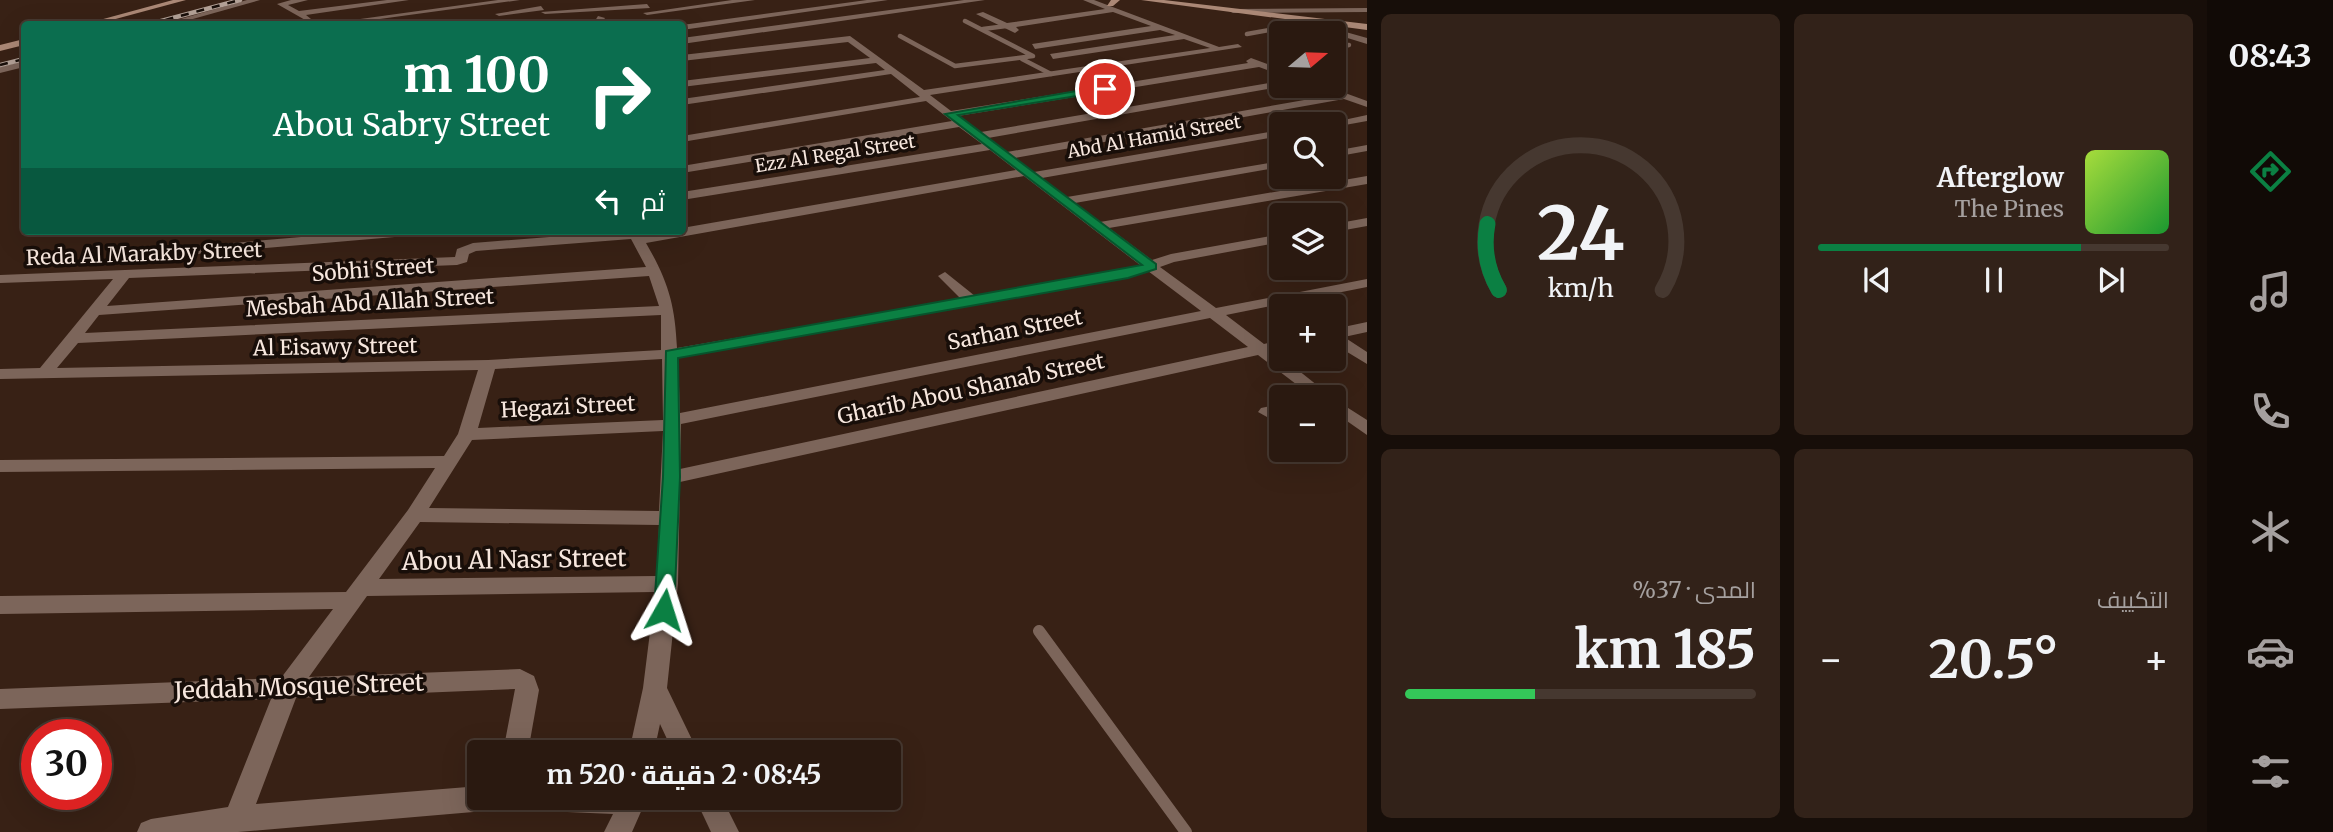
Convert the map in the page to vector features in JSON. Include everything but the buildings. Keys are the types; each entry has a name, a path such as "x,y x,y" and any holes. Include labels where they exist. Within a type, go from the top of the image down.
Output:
{"main road":[{"path":"100,21 181,0"},
{"path":"1145,0 1364,27"},
{"path":"0,48 21,43"}],"street":[{"path":"178,21 256,0"},
{"path":"304,0 281,4 312,21"},
{"path":"297,14 405,0"},
{"path":"352,21 516,0"},
{"path":"488,15 543,7 751,0"},
{"path":"835,0 846,5"},
{"path":"686,27 884,0"},
{"path":"686,40 981,0"},
{"path":"1087,0 1114,5 1160,27 1269,67"},
{"path":"1099,0 1269,58"},
{"path":"1310,0 1330,10"},
{"path":"530,1 543,7"},
{"path":"1006,26 1114,5"},
{"path":"733,11 747,19"},
{"path":"1233,11 1364,11"},
{"path":"711,13 725,22"},
{"path":"981,14 1024,34"},
{"path":"681,17 693,26"},
{"path":"1292,18 1302,21"},
{"path":"1035,46 1160,27"},
{"path":"1346,34 1367,41"},
{"path":"1053,56 1185,36"},
{"path":"686,58 850,38 1308,385"},
{"path":"1349,45 1367,41"},
{"path":"686,138 1051,74 1238,47"},
{"path":"686,84 879,60"},
{"path":"950,114 1260,64"},
{"path":"2,70 21,67"},
{"path":"686,101 894,71"},
{"path":"1346,84 1367,92"},
{"path":"979,136 1269,86"},
{"path":"1346,96 1367,104"},
{"path":"1006,156 1334,98"},
{"path":"1346,121 1367,118"},
{"path":"686,169 962,123"},
{"name":"Abd Al Hamid Street","path":"686,227 1269,135"},
{"name":"Ezz Al Regal Street","path":"686,195 992,146"},
{"path":"1346,152 1367,148"},
{"path":"1066,201 1269,166"},
{"path":"1098,226 1367,180"},
{"path":"1346,226 1367,222"},
{"path":"173,252 371,235"},
{"path":"635,235 655,271 668,310 671,355 672,477 667,584 655,688 644,740"},
{"name":"Abd Al Hamid Street","path":"457,261 462,259 462,252 473,247 635,235"},
{"name":"Al Eisawy Street","path":"0,374 488,365 671,355 1128,274 1171,258 1269,240"},
{"name":"Reda Al Marakby Street","path":"0,279 457,261"},
{"name":"Sobhi Street","path":"95,312 655,271"},
{"path":"44,374 123,276"},
{"path":"945,276 973,302"},
{"name":"Sarhan Street","path":"672,422 1367,283"},
{"name":"Mesbah Abd Allah Street","path":"74,338 668,310"},
{"path":"1346,332 1367,327"},
{"path":"1346,344 1367,359"},
{"name":"Gharib Abou Shanab Street","path":"672,477 1269,347"},
{"path":"237,819 289,687 415,515 467,434 488,365"},
{"path":"1346,410 1367,411"},
{"path":"1346,414 1367,429"},
{"name":"Hegazi Street","path":"467,434 672,422"},
{"path":"0,466 449,463"},
{"path":"415,515 670,518"},
{"name":"Abou Al Nasr Street","path":"0,605 667,584"},
{"name":"Jeddah Mosque Street","path":"0,698 520,679 526,683 527,690 518,740"},
{"path":"655,688 680,740"},
{"path":"151,832 237,819 467,800"},
{"path":"618,832 628,810"},
{"path":"714,810 725,832"}],"lane":[{"path":"900,36 955,66 1033,55 965,21"},
{"path":"981,29 1006,26"},
{"path":"1247,34 1269,30"},
{"path":"1020,58 1051,74"},
{"path":"1039,631 1186,832"}],"railway":[{"path":"161,21 240,0"},
{"path":"0,65 21,60"}],"route":[{"path":"664,610 672,477 671,355 1128,274 1151,267 950,114 1105,89"}]}
